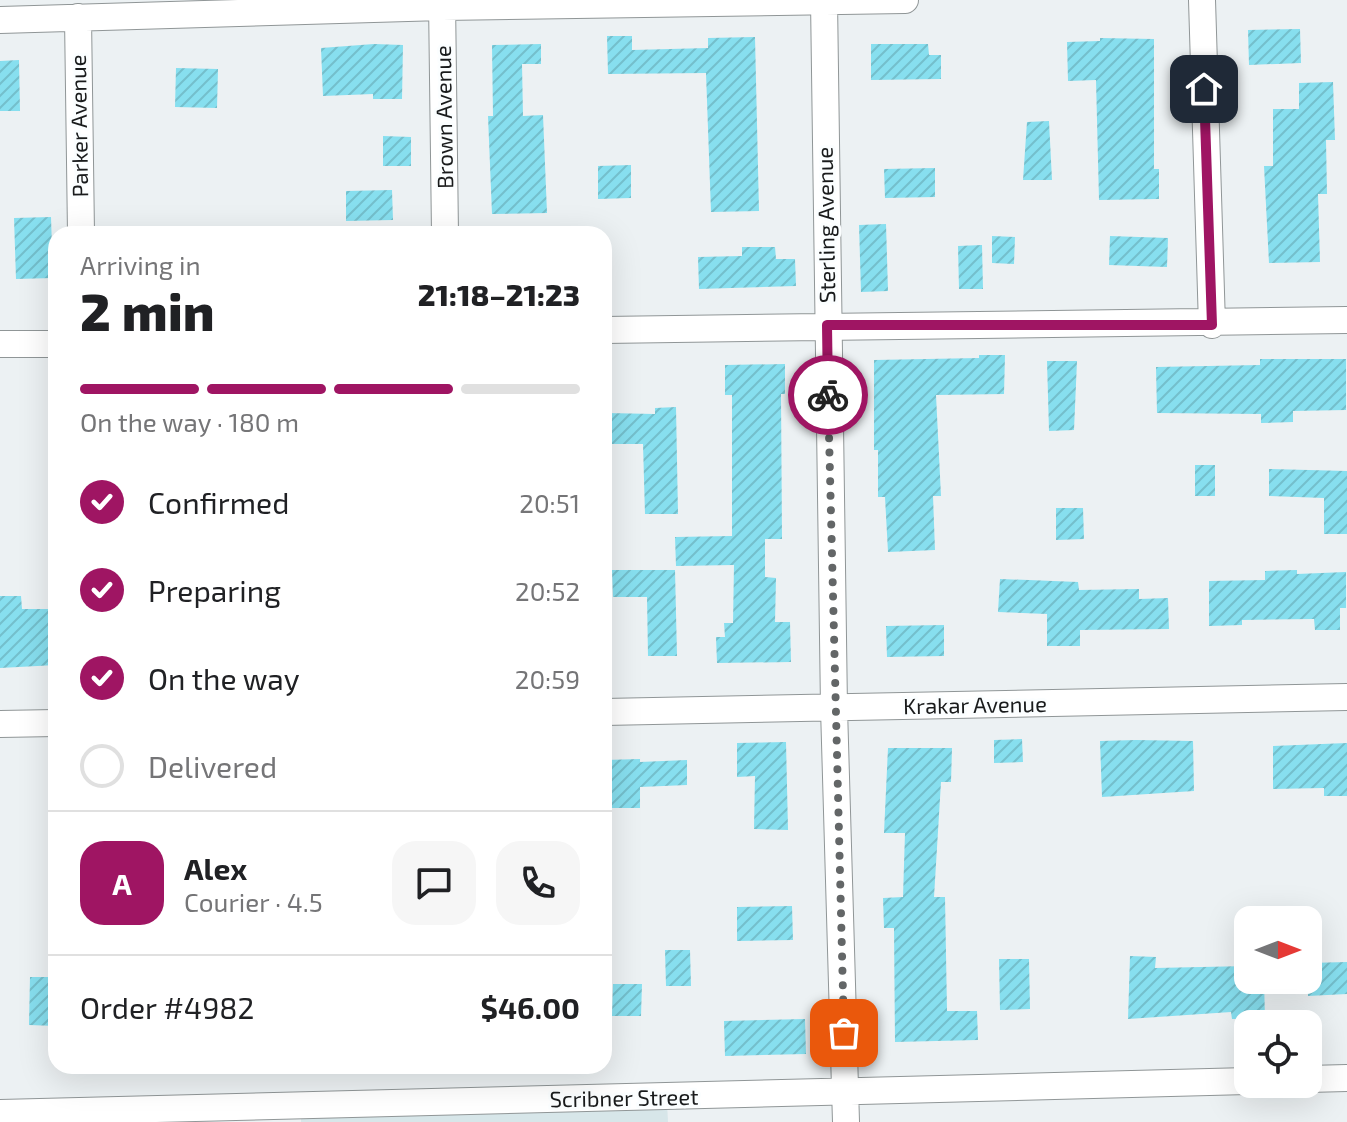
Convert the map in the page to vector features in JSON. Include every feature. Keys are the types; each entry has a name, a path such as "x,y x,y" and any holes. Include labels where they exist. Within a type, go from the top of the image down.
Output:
{"street":[{"path":"0,20 442,3 905,0"},
{"path":"1202,0 1212,325"},
{"name":"Sterling Avenue","path":"824,1 834,708 846,1122"},
{"name":"Brown Avenue","path":"442,3 445,226"},
{"name":"Parker Avenue","path":"78,17 81,226"},
{"path":"612,330 827,325 1212,325 1347,320"},
{"path":"0,344 48,344"},
{"name":"Krakar Avenue","path":"612,712 1347,697"},
{"path":"0,724 48,723"},
{"path":"1322,1079 1347,1078"},
{"name":"Scribner Street","path":"0,1113 1234,1081"}],"shaded area":[{"path":"667,1102 668,1122 301,1122 301,1110"}],"building":[{"path":"1300,29 1301,63 1249,65 1248,30"},
{"path":"607,36 632,36 632,50 708,48 708,38 755,37 759,211 711,212 706,73 608,74"},
{"path":"1100,38 1154,39 1154,169 1159,169 1159,199 1099,200 1096,80 1068,81 1067,42 1100,41"},
{"path":"541,44 541,64 522,64 523,116 543,115 547,213 492,214 488,116 493,116 492,45"},
{"path":"871,44 928,44 929,55 941,55 941,79 871,80"},
{"path":"403,45 402,99 373,99 373,94 323,96 321,48"},
{"path":"19,60 20,111 0,111 0,61"},
{"path":"176,68 218,69 217,108 175,107"},
{"path":"1333,82 1335,140 1326,140 1327,194 1318,194 1320,262 1269,263 1264,166 1273,166 1273,109 1299,109 1299,83"},
{"path":"1049,121 1052,180 1023,180 1027,122"},
{"path":"383,136 411,137 411,166 383,166"},
{"path":"631,165 631,198 598,199 598,166"},
{"path":"935,168 935,197 885,198 884,169"},
{"path":"392,190 393,220 346,221 346,191"},
{"path":"51,217 51,226 48,226 48,278 16,279 14,218"},
{"path":"886,224 888,291 861,292 859,225"},
{"path":"992,236 1015,237 1014,264 992,263"},
{"path":"1110,236 1168,238 1167,267 1109,265"},
{"path":"982,245 983,289 959,289 958,246"},
{"path":"742,247 775,247 776,259 795,259 796,286 699,289 698,257 742,256"},
{"path":"979,355 1005,355 1004,394 936,395 941,496 933,496 935,550 888,552 885,497 878,497 878,450 874,450 874,360 979,358"},
{"path":"1260,359 1346,359 1346,410 1293,411 1293,422 1261,423 1261,414 1157,413 1156,367 1260,365"},
{"path":"1047,361 1077,361 1074,430 1049,431"},
{"path":"785,364 785,394 781,394 782,539 765,539 765,577 776,578 775,622 790,622 791,662 717,663 716,637 725,637 724,623 733,623 734,565 676,566 675,537 732,536 732,395 725,395 725,365"},
{"path":"676,407 678,514 645,514 643,444 612,444 612,413 655,414 655,408"},
{"path":"1195,465 1215,465 1215,496 1195,496"},
{"path":"1269,469 1347,471 1347,534 1324,534 1324,498 1269,496"},
{"path":"1056,508 1083,508 1084,539 1056,540"},
{"path":"612,570 675,570 677,656 648,656 647,597 613,597"},
{"path":"1297,570 1297,574 1346,572 1346,608 1340,608 1340,630 1315,630 1314,619 1242,620 1242,625 1209,626 1209,581 1265,580 1265,571"},
{"path":"1000,579 1078,582 1079,590 1139,589 1139,599 1168,598 1169,629 1080,630 1080,646 1047,646 1047,614 998,612"},
{"path":"0,596 21,596 22,609 48,609 48,665 0,668"},
{"path":"944,625 944,656 887,657 886,626"},
{"path":"1022,739 1023,762 994,763 994,740"},
{"path":"1100,741 1193,741 1194,791 1102,797"},
{"path":"786,742 788,830 754,829 755,776 737,777 737,743"},
{"path":"1347,743 1347,796 1324,796 1324,788 1273,789 1273,746"},
{"path":"888,748 952,748 951,782 941,782 934,897 945,897 947,1011 977,1011 978,1040 895,1042 894,928 884,928 883,898 903,897 905,833 884,833"},
{"path":"612,760 687,760 687,785 640,787 640,808 612,808"},
{"path":"792,906 793,940 737,941 737,907"},
{"path":"665,950 690,950 691,986 666,986"},
{"path":"1130,956 1156,957 1155,968 1234,966 1234,994 1264,994 1265,1010 1234,1010 1234,1019 1231,1012 1128,1019"},
{"path":"999,959 1029,959 1030,1009 1000,1010"},
{"path":"1347,962 1347,994 1308,996 1322,994 1322,963"},
{"path":"30,977 48,977 48,1026 29,1025"},
{"path":"613,984 642,984 641,1016 612,1016"},
{"path":"805,1019 806,1054 725,1056 724,1021"}],"way so far":[{"path":"828,395 844,1033"}],"route":[{"path":"828,395 827,325 1212,325 1204,89"}]}
